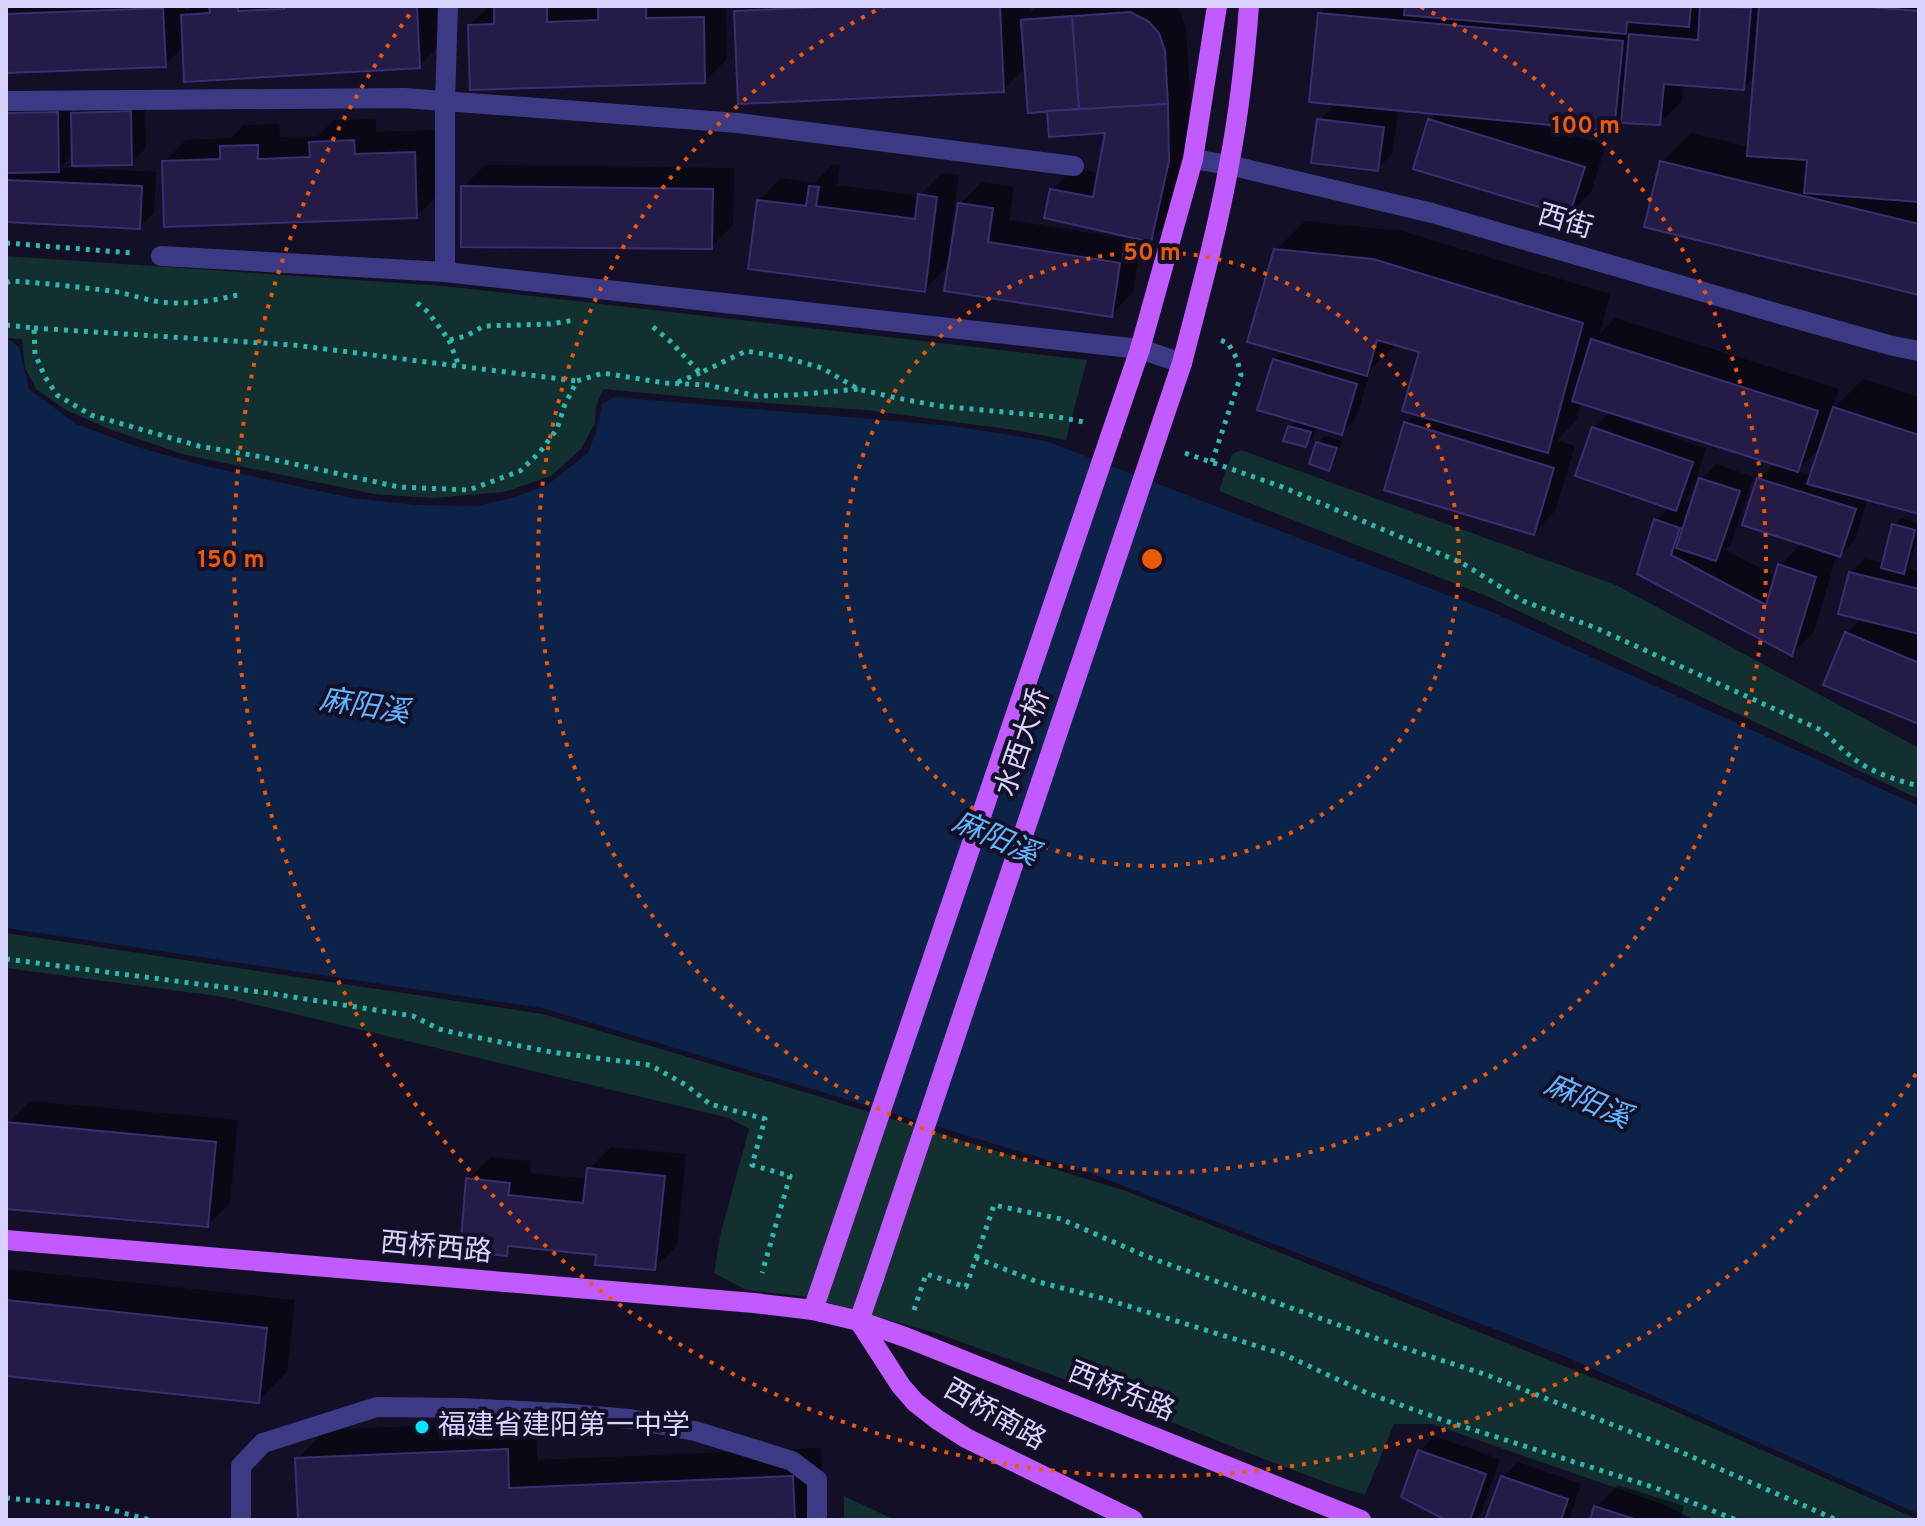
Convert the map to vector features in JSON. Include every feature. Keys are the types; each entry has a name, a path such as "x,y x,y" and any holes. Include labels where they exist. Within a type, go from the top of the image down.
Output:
{"main road":[{"path":"813,1310 1140,349 1193,159 1217,6"},
{"name":"水西大桥","path":"859,1321 1182,363 1211,252 1229,165 1249,6"},
{"name":"西桥西路","path":"6,1240 754,1303 813,1310 859,1321"},
{"name":"西桥东路","path":"859,1321 1361,1520"},
{"name":"西桥南路","path":"859,1321 901,1386 938,1420 966,1438 1133,1520"}],"street":[{"path":"445,272 448,6"},
{"path":"6,101 404,98 738,123 1074,166"},
{"name":"西街","path":"1193,159 1432,213 1776,313 1919,351"},
{"path":"161,256 445,272 1140,349 1182,363"},
{"path":"241,1520 241,1466 263,1443 377,1407 391,1407 560,1413 630,1419 695,1431 792,1461 817,1480 817,1520"}],"path":[{"path":"6,243 161,256"},
{"path":"6,283 43,282 155,301 187,303 214,301 248,292"},
{"path":"406,298 428,312 449,340 459,366"},
{"path":"449,340 466,336 484,326 588,321"},
{"path":"6,325 293,345 577,381 603,373 708,385 756,396 858,389 939,406 1058,417 1097,425"},
{"path":"639,326 654,327 700,373"},
{"path":"34,328 35,354 45,377 57,395 91,415 199,446 399,487 469,490 520,471 540,452 557,429 577,381"},
{"path":"676,383 746,351 822,368 858,389"},
{"path":"1212,462 1241,375"},
{"path":"1183,453 1280,486 1462,563 1523,601 1596,628 1823,731 1848,755 1865,766 1919,786"},
{"path":"6,959 268,993 413,1016 449,1032 551,1052 650,1065 686,1085 710,1104 765,1119 752,1165 790,1176 768,1252"},
{"path":"905,1337 926,1274 966,1287 994,1205 1061,1219 1148,1257 1484,1374 1674,1449 1837,1520"},
{"path":"976,1258 1035,1281 1105,1299 1283,1354 1367,1393 1656,1488 1736,1520"},
{"path":"6,1498 101,1507 150,1520"}],"green space":[{"path":"6,256 444,286 1087,360 1066,440 866,410 603,389 596,407 595,423 581,449 551,476 504,492 434,498 374,494 182,454 109,429 66,410 36,389 25,368 22,339 6,338"},
{"path":"1241,450 1616,585 1919,748 1919,799 1489,597 1219,491 1232,454"},
{"path":"6,933 543,1014 778,1084 1126,1191 1659,1404 1919,1520 1695,1520 1662,1504 1432,1424 1394,1424 1365,1495 939,1334 809,1297 746,1290 714,1273 720,1236 749,1129 729,1118 224,997 6,968"},
{"path":"844,1496 895,1520 844,1520"}],"water":[{"name":"麻阳溪","path":"6,340 19,347 29,389 76,424 141,448 205,466 352,498 416,505 477,506 546,486 588,453 602,404 614,397 953,426 1046,441 1492,612 1919,806 1919,1514 1564,1356 1085,1171 542,1008 6,928"}],"building":[{"path":"209,6 238,6 238,11 284,9 284,6 417,6 420,68 184,82 181,15 210,13"},
{"path":"547,6 547,22 598,20 598,6 646,6 646,18 704,17 705,83 470,90 468,25 494,24 494,7"},
{"path":"843,6 1000,6 1004,92 738,104 734,11"},
{"path":"1405,6 1691,6 1689,27 1627,22 1626,34 1404,15"},
{"path":"1700,6 1751,8 1744,90 1664,84 1660,125 1621,123 1629,34 1698,40"},
{"path":"1759,6 1855,6 1919,11 1919,202 1804,193 1807,160 1747,156"},
{"path":"163,8 166,67 6,73 6,14"},
{"path":"1130,12 1148,21 1159,33 1165,51 1168,104 1028,113 1021,20"},
{"path":"1318,13 1623,41 1614,131 1309,102"},
{"path":"1072,16 1079,109 1028,113 1021,20"},
{"path":"1168,104 1169,161 1151,242 1044,218 1050,189 1093,197 1105,133 1049,137 1047,111"},
{"path":"131,111 132,165 72,166 71,113"},
{"path":"58,112 59,172 6,173 6,113"},
{"path":"1317,119 1384,127 1378,171 1311,163"},
{"path":"1428,119 1585,167 1569,216 1413,169"},
{"path":"354,140 355,154 415,152 417,218 164,227 162,161 220,159 220,146 258,145 258,159 310,157 309,142"},
{"path":"1660,161 1919,224 1919,295 1644,227"},
{"path":"6,180 142,186 140,229 6,222"},
{"path":"461,186 713,189 712,249 461,247"},
{"path":"809,186 819,187 816,206 915,219 918,194 937,197 925,292 748,269 757,200 806,206"},
{"path":"958,203 993,208 988,242 1120,263 1112,317 944,291"},
{"path":"1274,249 1373,259 1583,323 1548,453 1402,411 1419,352 1377,340 1367,376 1247,342"},
{"path":"1591,339 1818,411 1798,472 1572,401"},
{"path":"1273,359 1357,384 1342,435 1257,410"},
{"path":"1833,407 1919,435 1919,514 1807,484"},
{"path":"1404,422 1554,468 1534,535 1384,490"},
{"path":"1288,426 1311,432 1306,447 1283,441"},
{"path":"1592,427 1693,462 1676,511 1575,476"},
{"path":"1316,442 1337,448 1329,471 1309,464"},
{"path":"1699,478 1740,491 1716,561 1676,548"},
{"path":"1757,478 1856,509 1840,557 1742,525"},
{"path":"1654,519 1680,528 1671,555 1766,605 1778,564 1816,577 1792,656 1637,574"},
{"path":"1892,524 1915,530 1904,574 1881,568"},
{"path":"1849,572 1919,589 1919,634 1838,614"},
{"path":"1845,632 1919,663 1919,724 1823,685"},
{"path":"6,1122 216,1142 208,1227 6,1209"},
{"path":"587,1168 665,1176 655,1270 595,1265 596,1255 508,1246 507,1256 460,1251 466,1178 510,1183 508,1195 583,1203"},
{"path":"6,1300 267,1328 259,1403 6,1376"},
{"path":"508,1449 509,1488 793,1476 795,1520 298,1520 295,1458"},
{"path":"1418,1450 1486,1474 1470,1520 1446,1520 1401,1497"},
{"path":"1501,1476 1568,1499 1561,1520 1485,1520"},
{"path":"1594,1506 1637,1520 1590,1520"}],"place":[{"name":"福建省建阳第一中学","path":"422,1427"}]}
